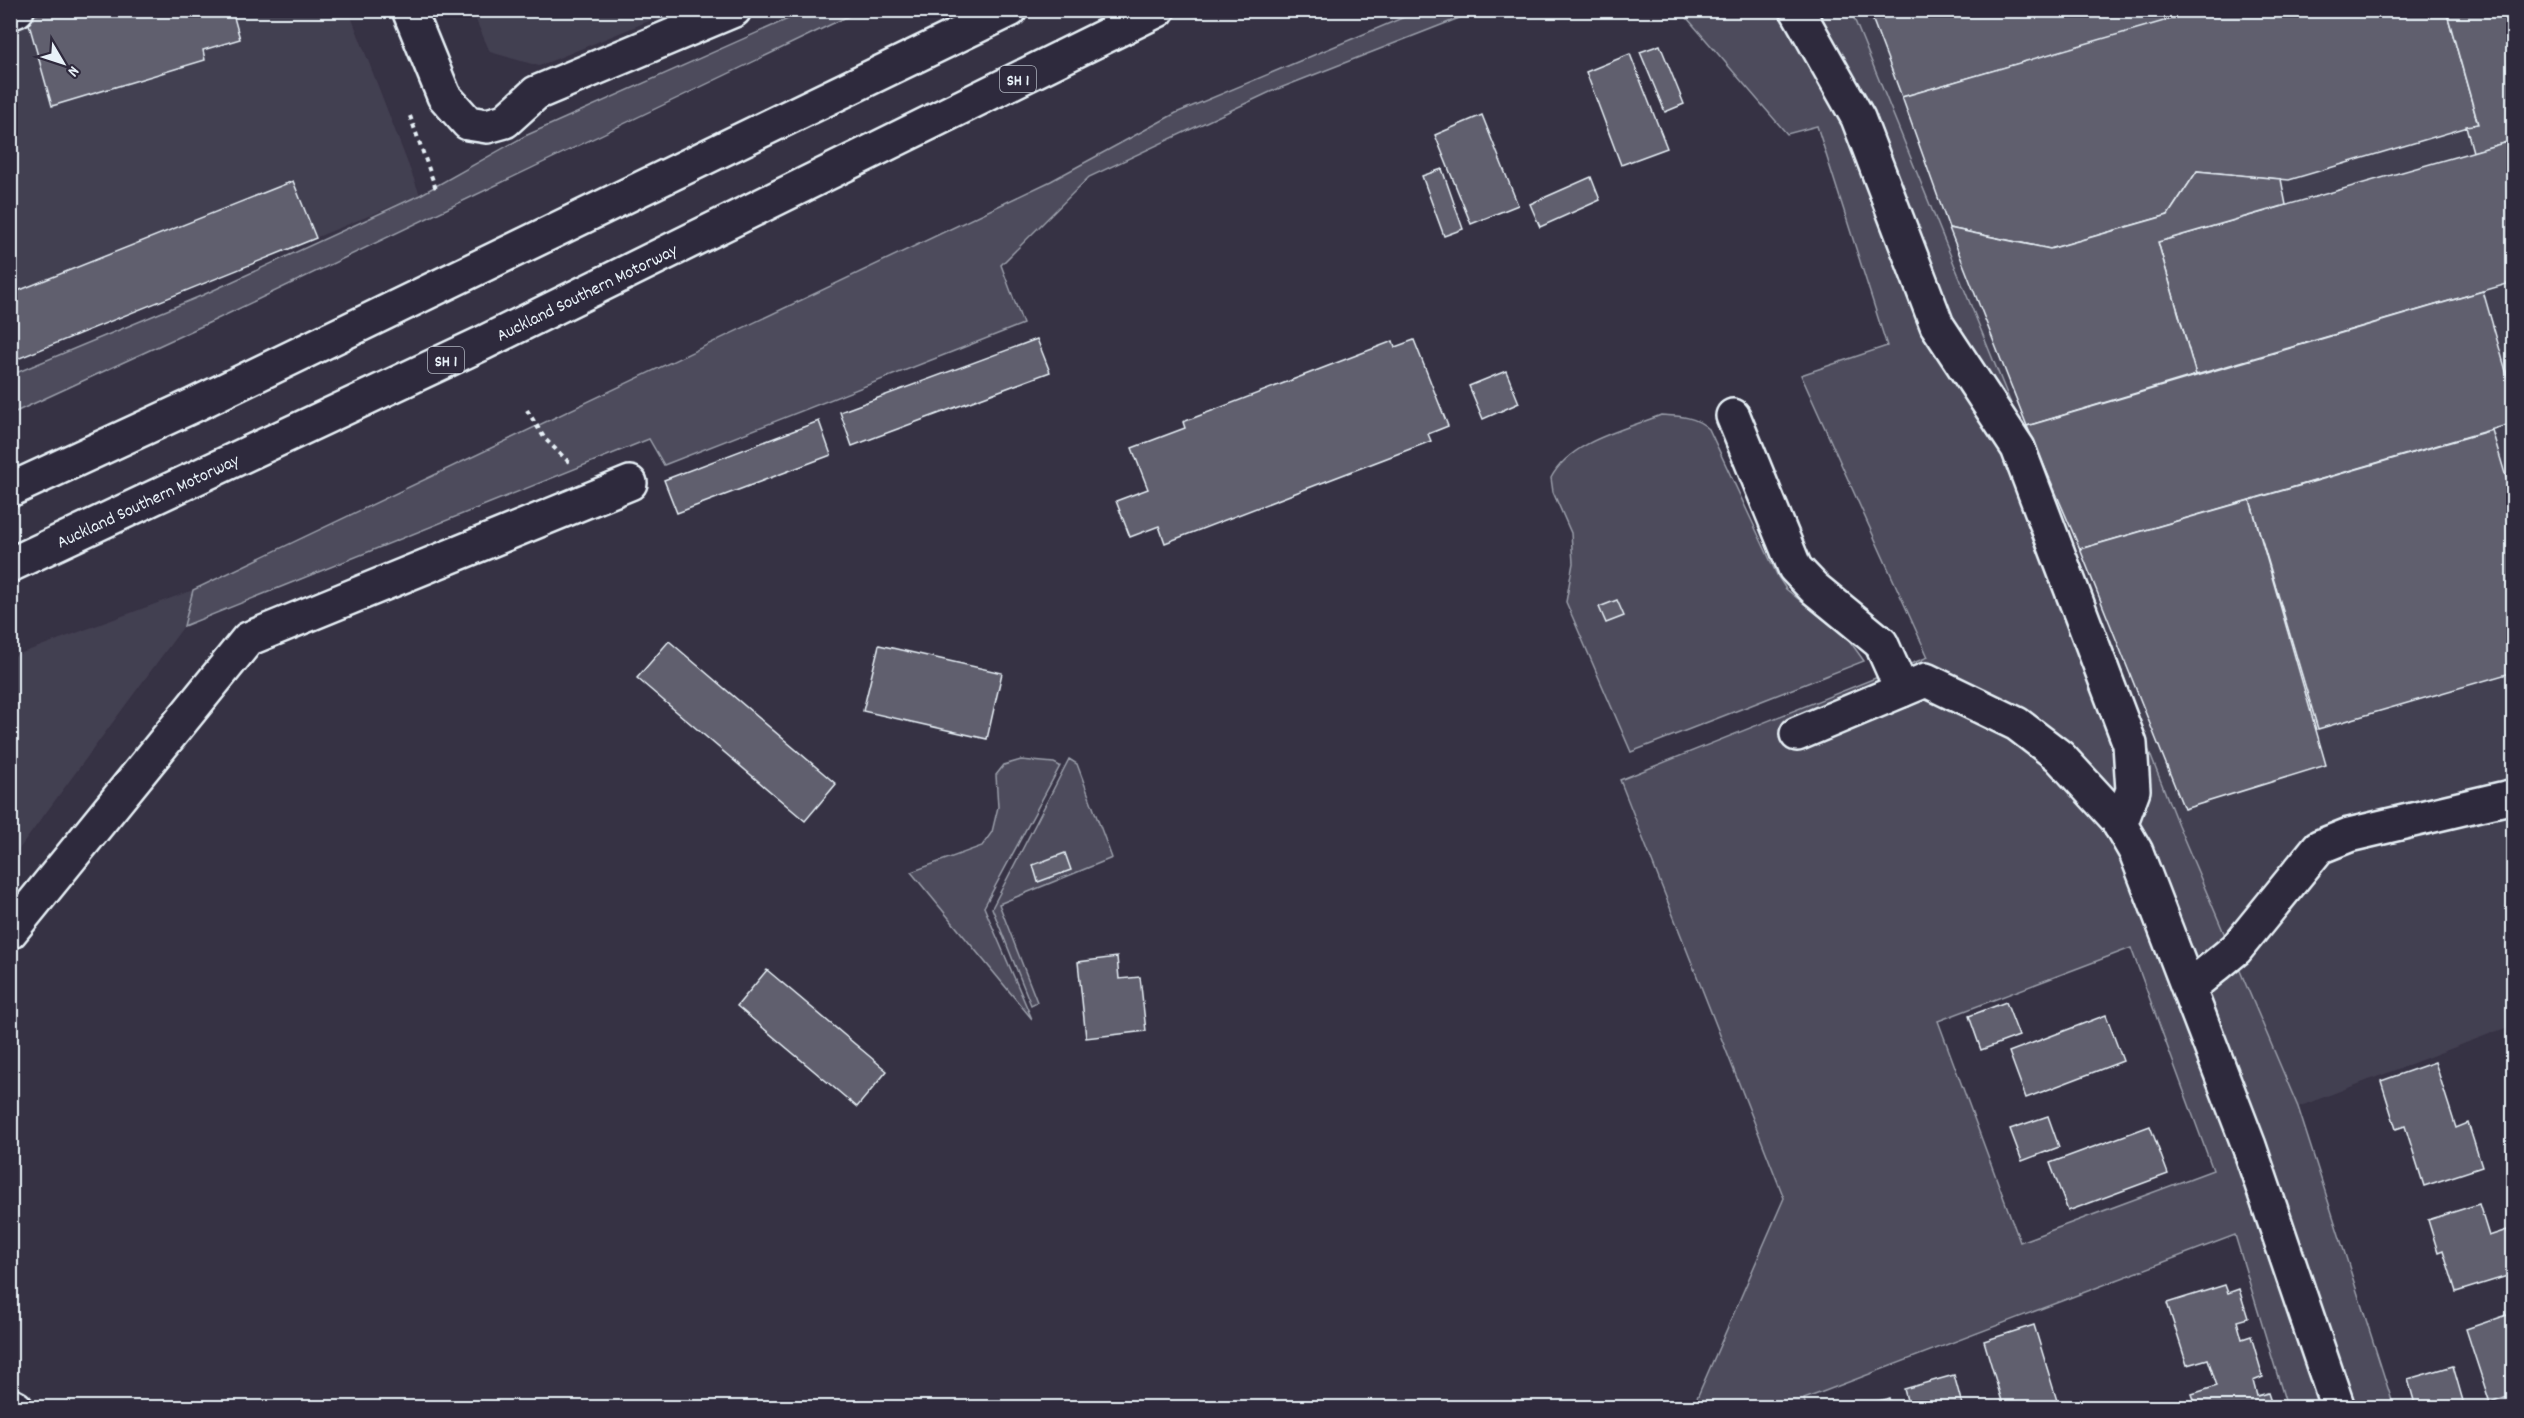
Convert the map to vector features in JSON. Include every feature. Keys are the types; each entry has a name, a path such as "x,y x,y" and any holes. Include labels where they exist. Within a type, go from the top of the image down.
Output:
{"main road":[{"path":"10,13 17,10"},
{"path":"409,10 444,96 468,123 488,126 505,121 536,93 734,10"},
{"path":"10,490 192,406 1010,10"},
{"name":"Auckland Southern Motorway","path":"10,565 473,348 1158,10"},
{"path":"1797,10 1858,118 1936,325 2018,448 2130,744 2133,790 2120,825"},
{"path":"1733,416 1795,568 1814,588 1881,643 1902,690"},
{"path":"10,932 248,639 630,483"},
{"path":"1797,734 1926,680 2017,724 2059,756 2120,825 2136,852 2190,987 2249,1146 2338,1407"},
{"path":"2190,987 2236,949 2319,846 2349,835 2514,796"},
{"path":"10,1405 16,1407"}],"path":[{"path":"527,411 545,439 572,465"}],"shaded area":[{"path":"808,10 859,11 215,320 11,414 11,375 203,295 420,195 525,136"},
{"path":"1421,10 1477,11 1270,92 1089,177 1001,265 1023,324 664,465 649,439 184,626 193,590 1051,181 1176,113"},
{"path":"11,11 349,11 420,195 11,362"},
{"path":"472,11 673,11 539,66 490,52"},
{"path":"1681,11 1851,11 2042,480 2178,825 2298,1107 2394,1407 2287,1407 2235,1235 1804,1399 1806,1407 1693,1407 1784,1198 1620,780 1928,657 1801,375 1887,346 1817,126 1787,134","holes":["2131,948 2213,1170 2020,1242 1938,1021"]},
{"path":"1851,11 2513,11 2513,1025 2298,1107 2178,825 2042,480"},
{"path":"1661,415 1692,419 1709,429 1778,577 1786,589 1849,640 1864,661 1631,752 1566,602 1573,563 1571,533 1553,492 1551,478 1560,465 1584,446 1599,438"},
{"path":"193,590 184,626 11,860 11,657"},
{"path":"1069,759 1077,764 1112,858 999,904 1037,1002 1031,1005 992,908"},
{"path":"1021,760 1054,763 1060,766 984,907 1032,1019 911,872 982,846 992,832 998,807 996,775 1004,765"}],"building":[{"path":"49,10 232,10 240,39 203,50 205,60 52,106 27,17"},
{"path":"1869,10 2190,10 2191,14 1902,97"},
{"path":"2202,10 2446,10 2478,124 2289,180 2197,171 2168,215 2050,249 1949,228 1902,97"},
{"path":"2446,10 2514,10 2514,140 2473,152 2466,126 2478,124"},
{"path":"1660,45 1684,104 1665,112 1640,52"},
{"path":"1630,54 1667,148 1621,165 1586,72"},
{"path":"1482,115 1518,205 1471,224 1435,135"},
{"path":"2514,140 2514,282 2196,375 2158,242"},
{"path":"1442,169 1463,229 1444,236 1422,176"},
{"path":"2197,171 2281,179 2286,205 2158,242 2196,375 2027,426 1949,228 2050,249 2168,215"},
{"path":"1591,177 1600,200 1540,227 1530,204"},
{"path":"293,181 316,238 10,362 10,294"},
{"path":"2483,291 2514,399 2514,423 2080,549 2027,426"},
{"path":"1037,339 1050,372 852,446 840,412"},
{"path":"1414,340 1448,426 1428,434 1431,441 1165,543 1159,526 1130,537 1116,501 1148,489 1132,448 1185,428 1183,422 1393,341 1395,347"},
{"path":"1506,371 1519,403 1483,419 1469,386"},
{"path":"819,421 831,455 677,513 664,480"},
{"path":"2492,430 2514,504 2514,672 2318,729 2250,500"},
{"path":"2250,500 2326,765 2184,809 2080,549"},
{"path":"1617,600 1624,616 1606,623 1599,607"},
{"path":"669,641 836,784 805,821 637,678"},
{"path":"879,645 1002,673 987,739 863,711"},
{"path":"1065,853 1071,870 1038,882 1033,865"},
{"path":"1117,957 1119,979 1140,977 1146,1031 1086,1038 1078,962"},
{"path":"767,970 887,1071 857,1107 737,1006"},
{"path":"2006,1002 2019,1036 1981,1050 1969,1016"},
{"path":"2106,1015 2123,1061 2026,1098 2009,1052"},
{"path":"2435,1062 2456,1128 2468,1123 2482,1167 2424,1186 2405,1126 2396,1129 2381,1081"},
{"path":"2048,1116 2059,1147 2022,1161 2010,1129"},
{"path":"2150,1126 2168,1174 2068,1211 2050,1163"},
{"path":"2479,1204 2489,1236 2507,1230 2514,1252 2514,1274 2456,1292 2443,1250 2438,1252 2428,1220"},
{"path":"2225,1285 2228,1293 2239,1289 2248,1318 2237,1321 2242,1339 2251,1336 2263,1377 2253,1381 2257,1396 2268,1393 2273,1408 2197,1408 2192,1394 2217,1386 2208,1359 2187,1365 2167,1303"},
{"path":"2513,1313 2514,1395 2490,1403 2466,1329"},
{"path":"2034,1325 2058,1404 2047,1408 2004,1408 1984,1341"},
{"path":"2453,1366 2465,1408 2416,1408 2408,1379"},
{"path":"1954,1375 1963,1408 1909,1408 1904,1389"},
{"path":"1889,1398 1891,1408 1853,1408 1886,1399"}]}
